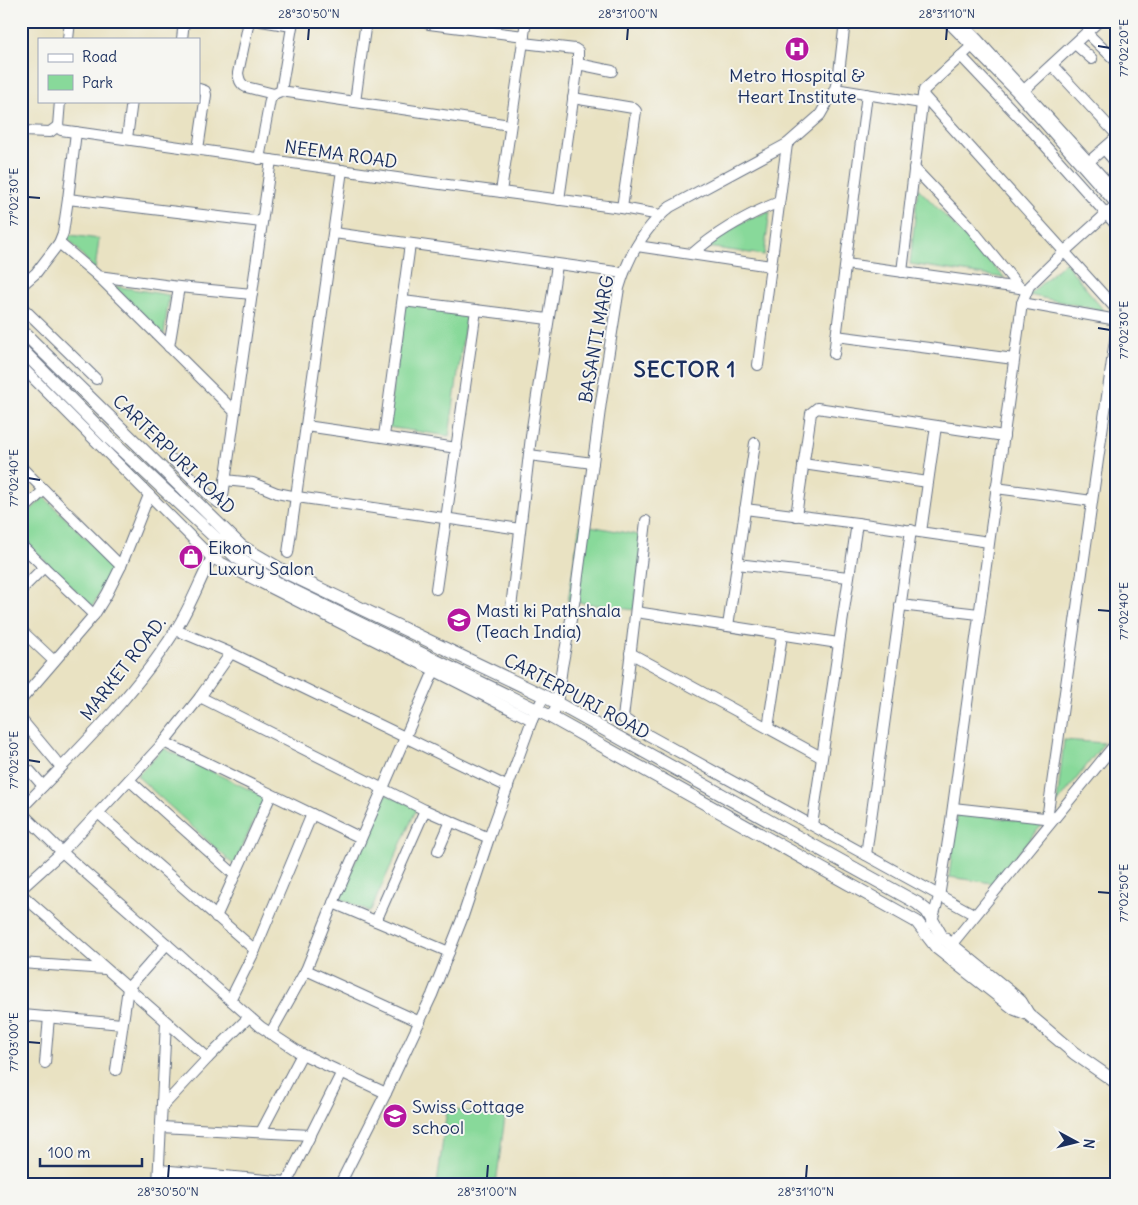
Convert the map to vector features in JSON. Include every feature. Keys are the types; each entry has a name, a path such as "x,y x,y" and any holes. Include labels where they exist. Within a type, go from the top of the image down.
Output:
{"main road":[{"name":"CARTERPURI ROAD","path":"21,330 241,546 287,573 544,696 917,903 927,910 942,937 1011,993 1021,1002 1028,1014"},
{"name":"CARTERPURI ROAD","path":"21,349 109,438 236,558 281,585 535,716 552,718 917,922 930,940 944,953 1015,1009 1028,1014 1074,1053 1117,1083"}],"street":[{"path":"68,38 70,21"},
{"path":"182,38 184,21"},
{"path":"249,21 238,73 242,85 246,87 510,125"},
{"path":"258,158 270,100 278,93 293,24 261,21"},
{"path":"355,102 366,21"},
{"path":"426,21 429,24 575,49 578,53 559,200"},
{"path":"501,192 526,21"},
{"name":"BASANTI MARG","path":"552,718 558,704 562,667 575,598 593,463 619,288 623,273 637,246 660,215 670,206 787,144 820,115 835,89 839,73 845,21"},
{"path":"947,21 1022,92"},
{"path":"925,932 933,921 939,896 953,808 1023,289 1116,205 1086,165 978,40 959,21"},
{"path":"1022,92 1099,21"},
{"path":"1087,33 1117,62"},
{"path":"1075,44 1092,59"},
{"path":"902,272 924,90 972,46"},
{"path":"961,56 1033,132 1117,226"},
{"path":"578,64 612,71"},
{"path":"1052,65 1117,136 1086,165"},
{"path":"198,149 206,95 205,91 200,89"},
{"path":"835,89 922,99 1065,251 1117,310"},
{"path":"834,354 867,94"},
{"path":"573,98 636,110 622,208"},
{"path":"21,131 50,132 58,126 60,102"},
{"path":"127,138 132,102"},
{"name":"NEEMA ROAD","path":"58,126 61,130 622,208 660,215"},
{"path":"21,286 36,273 60,243 68,199 76,132"},
{"path":"758,364 787,144"},
{"path":"1104,149 1117,164"},
{"path":"173,460 209,495 219,503 222,503 271,160"},
{"path":"1086,165 1117,193"},
{"path":"914,168 971,228 1023,289"},
{"path":"288,553 342,170"},
{"path":"68,199 262,222"},
{"path":"692,254 708,239 728,226 758,210 779,202"},
{"path":"334,233 623,273"},
{"path":"60,243 98,276 235,412"},
{"path":"384,436 410,244"},
{"path":"637,246 771,266"},
{"path":"511,608 529,454 556,264"},
{"path":"846,264 1023,289"},
{"path":"98,276 179,287 252,294"},
{"path":"169,347 179,287"},
{"path":"403,301 548,319"},
{"path":"1022,303 1117,320"},
{"path":"21,306 96,379"},
{"path":"436,589 458,448 476,310"},
{"path":"1050,819 1117,326"},
{"path":"836,336 1014,359"},
{"path":"21,366 212,558 434,671 535,716"},
{"path":"796,516 811,413 817,408 1004,436"},
{"path":"306,426 458,448"},
{"path":"866,855 900,605 928,482 936,426"},
{"path":"728,626 755,443"},
{"path":"529,454 593,463"},
{"path":"803,464 928,482"},
{"path":"21,467 121,566"},
{"path":"225,480 253,483 276,493 297,497 520,529"},
{"path":"996,488 1092,500"},
{"path":"21,512 44,490"},
{"path":"21,700 94,615 121,566 149,495"},
{"path":"744,510 857,523 989,542"},
{"path":"646,521 622,718 975,915"},
{"path":"812,825 857,523"},
{"name":"MARKET ROAD.","path":"21,811 121,702 149,667 176,630 212,558 228,532"},
{"path":"21,545 94,615"},
{"path":"737,564 848,578"},
{"path":"21,590 44,567"},
{"path":"900,605 979,614"},
{"path":"636,612 838,643"},
{"path":"21,630 54,662"},
{"path":"176,630 231,653 508,787"},
{"path":"768,728 782,635"},
{"path":"21,889 62,852 164,742 200,697 231,653"},
{"path":"630,653 821,757"},
{"path":"270,1034 306,970 434,671"},
{"path":"340,1184 420,1022 465,911 489,838 544,696"},
{"path":"200,697 425,810 489,838"},
{"path":"21,719 61,767"},
{"path":"164,742 361,838"},
{"path":"950,945 1050,819 1117,742"},
{"path":"30,771 43,786"},
{"path":"129,780 235,875"},
{"path":"216,917 271,795"},
{"path":"953,808 1050,819"},
{"path":"376,921 425,810"},
{"path":"21,811 62,852 270,1034 302,1054 386,1093"},
{"path":"98,813 255,950"},
{"path":"230,1000 255,950 312,814"},
{"path":"438,851 451,821"},
{"path":"21,894 208,1058"},
{"path":"333,904 449,952"},
{"path":"116,1070 128,988 167,944"},
{"path":"21,963 105,969"},
{"path":"306,970 420,1022"},
{"path":"23,1015 122,1024"},
{"path":"45,1063 49,1017"},
{"path":"163,1106 249,1017"},
{"path":"158,1184 166,1022"},
{"path":"261,1132 302,1054"},
{"path":"160,1170 286,1183 342,1072"},
{"path":"161,1127 311,1135"}],"green space":[{"path":"918,188 1005,278 910,264"},
{"path":"770,212 764,255 707,247 737,225 753,217"},
{"path":"64,234 99,239 95,270"},
{"path":"1065,262 1104,311 1029,295"},
{"path":"114,286 169,295 164,335"},
{"path":"405,301 467,310 449,436 387,427"},
{"path":"44,497 114,566 92,607 21,537 21,520"},
{"path":"580,524 643,536 634,610 568,601"},
{"path":"1064,740 1104,743 1057,804"},
{"path":"163,748 265,797 234,865 137,776"},
{"path":"386,794 417,808 370,912 339,898"},
{"path":"957,812 1043,824 992,883 949,877"},
{"path":"447,1109 505,1117 496,1184 437,1184"}],"place":[{"name":"Metro Hospital & Heart Institute","path":"797,49"},
{"name":"Eikon Luxury Salon","path":"191,557"},
{"name":"Masti ki Pathshala (Teach India)","path":"459,620"},
{"name":"Swiss Cottage school","path":"395,1116"}],"district":[{"name":"SECTOR 1","path":"685,369"}]}
